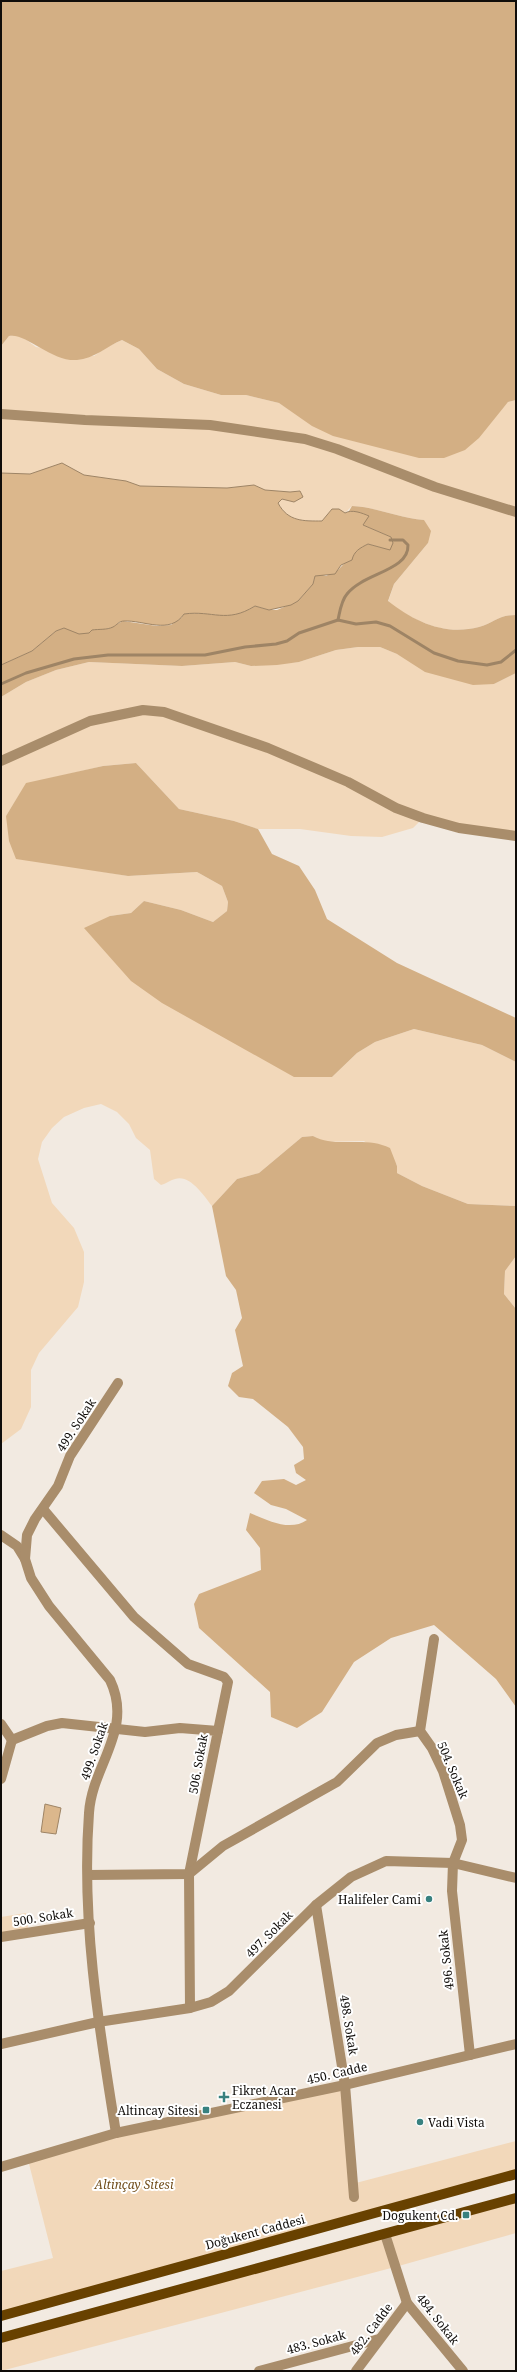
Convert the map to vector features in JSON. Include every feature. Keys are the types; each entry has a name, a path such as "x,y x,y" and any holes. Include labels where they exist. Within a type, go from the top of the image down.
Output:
{"main road":[{"name":"Doğukent Caddesi","path":"1,2316 516,2174"},
{"path":"1,2338 516,2198"},
{"path":"1,2344 21,2332"}],"street":[{"path":"1,414 85,420 210,425 305,439 337,449 435,486 516,512"},
{"path":"1,761 90,721 143,710 164,712 268,748 348,782 396,808 423,818 460,828 516,836"},
{"name":"499. Sokak","path":"116,2133 98,2022 90,1923 88,1875 89,1812 99,1773 117,1730 119,1718 117,1694 110,1680 49,1606 31,1578 25,1559 27,1536 58,1486 70,1456 118,1383"},
{"path":"43,1509 134,1617 188,1664 224,1677 228,1682 218,1731"},
{"path":"1,1535 16,1546 25,1559"},
{"path":"88,1875 189,1874 223,1846 337,1782 377,1743 396,1735 420,1731 434,1639"},
{"name":"506. Sokak","path":"12,1740 47,1726 62,1723 145,1732 180,1728 218,1731 189,1874 190,2008"},
{"path":"1,1724 12,1740 1,1779"},
{"name":"504. Sokak","path":"420,1731 432,1748 442,1771 460,1825 462,1840 453,1863"},
{"name":"497. Sokak","path":"1,2044 98,2022 190,2008 211,2002 229,1991 316,1905 351,1877 386,1861 453,1863 516,1878"},
{"name":"496. Sokak","path":"453,1863 452,1891 470,2055"},
{"name":"498. Sokak","path":"316,1905 345,2085 354,2197"},
{"name":"500. Sokak","path":"1,1938 90,1923"},
{"name":"450. Cadde","path":"1,2167 116,2133 345,2085 516,2044"},
{"name":"484. Sokak","path":"385,2234 407,2303 462,2371"},
{"name":"482. Cadde","path":"356,2371 407,2303"},
{"name":"483. Sokak","path":"259,2371 379,2339"}],"green space":[{"path":"9,336 21,336 36,347 94,356 107,347 122,340 139,349 157,369 184,384 221,395 246,395 279,403 292,411 497,413 508,402 516,400 516,615 504,616 479,627 454,630 420,621 409,616 388,602 394,584 428,543 424,520 370,508 352,506 345,513 332,509 322,521 309,521 292,517 282,509 278,503 282,499 294,502 298,500 300,491 290,492 265,490 254,485 227,488 140,486 126,481 84,475 62,463 30,474 1,473 1,346"},
{"path":"358,647 380,647 397,654 494,684 516,673 516,836 423,818 413,828 382,837 351,836 300,829 258,829 234,821 179,809 136,763 103,766 26,784 6,816 75,867 128,876 197,872 222,886 228,902 227,911 213,922 181,910 144,901 131,913 110,916 332,1077 357,1053 375,1042 414,1029 482,1045 516,1062 516,1206 468,1204 422,1186 397,1173 397,1165 364,1141 324,1142 313,1136 302,1137 259,1173 237,1179 212,1206 196,1187 186,1180 181,1178 175,1179 161,1185 154,1179 150,1150 136,1138 129,1124 117,1112 101,1104 84,1108 64,1117 52,1128 42,1142 38,1159 52,1203 74,1228 84,1252 84,1282 78,1307 39,1353 31,1370 31,1407 21,1429 1,1444 1,697 26,682 56,670 89,662 182,666 235,662 251,666 299,662 336,650"},
{"path":"516,1256 516,1309 504,1294 505,1271"},
{"path":"26,1913 28,1929 1,1934 1,1917"},
{"name":"Altinçay Sitesi","path":"345,2085 352,2184 516,2141 516,2174 1,2316 1,2271 53,2258 28,2160 116,2133"},
{"path":"516,2198 516,2233 395,2267 1,2371 1,2344 21,2332"}],"shaded area":[{"path":"1,1 516,1 516,400 508,402 479,438 465,450 444,458 419,458 333,436 312,426 279,403 246,395 221,395 184,384 157,369 139,349 122,340 95,355 77,360 58,357 23,338 15,336 9,336 1,346"},
{"path":"62,463 84,475 126,481 140,486 227,488 254,485 265,490 290,492 300,491 303,497 294,502 282,499 278,503 287,514 292,517 309,521 322,521 332,509 339,509 345,513 354,511 369,516 363,525 391,537 393,543 390,550 368,544 362,547 356,552 352,560 341,565 335,574 315,576 313,584 298,601 291,605 269,610 255,606 236,614 227,615 194,613 184,614 172,624 164,625 122,621 111,628 92,630 89,633 79,634 64,628 56,631 32,651 1,665 1,473 30,474"},
{"path":"352,506 370,508 424,520 431,531 428,543 394,584 388,601 398,609 420,621 454,630 479,627 504,616 516,615 516,673 494,684 473,685 425,672 397,654 380,647 358,647 336,650 299,662 277,665 251,666 235,662 182,666 89,662 56,670 26,682 1,697 1,665 32,651 56,631 64,628 108,629 123,621 157,626 171,625 184,614 203,613 228,615 245,611 255,606 269,610 277,610 298,601 313,584 315,576 319,574 326,576 338,570 359,548 368,544 383,548 391,537 363,525 365,520 357,512 349,511"},
{"path":"136,763 179,809 234,821 258,829 272,854 299,866 315,890 327,919 397,963 516,1018 516,1062 482,1045 414,1029 375,1042 357,1053 332,1077 294,1077 162,1003 131,981 84,928 110,916 131,913 144,901 181,910 213,922 227,911 228,902 222,886 197,872 128,876 16,859 9,841 6,816 26,783 103,766"},
{"path":"313,1136 332,1142 370,1142 380,1144 390,1148 397,1166 397,1173 422,1186 468,1204 516,1206 516,1256 505,1271 504,1294 516,1309 516,1707 496,1679 434,1625 391,1638 354,1662 322,1712 297,1728 271,1717 270,1692 199,1628 194,1604 199,1594 261,1570 260,1548 246,1530 250,1513 278,1524 286,1525 293,1525 307,1520 286,1509 271,1505 254,1493 262,1481 284,1479 296,1485 306,1480 296,1473 294,1465 304,1459 303,1447 288,1427 253,1399 239,1397 228,1386 232,1373 243,1366 235,1330 242,1318 236,1290 226,1276 212,1206 237,1179 259,1173 302,1137"},
{"path":"45,1804 61,1808 56,1834 41,1832"}],"waterway":[{"path":"338,620 343,600 354,587 401,561 406,554 408,545 403,540 390,540"},
{"path":"1,684 26,673 74,659 108,655 205,655 245,647 276,644 287,641 299,633 338,620 356,624 376,622 390,626 434,653 458,661 487,665 501,662 516,650"}],"place":[{"name":"Halifeler Cami","path":"429,1899"},
{"name":"Fikret Acar Eczanesi","path":"224,2097"},
{"name":"Altincay Sitesi","path":"206,2110"},
{"name":"Vadi Vista","path":"420,2122"},
{"name":"Dogukent Cd.","path":"466,2215"}]}
